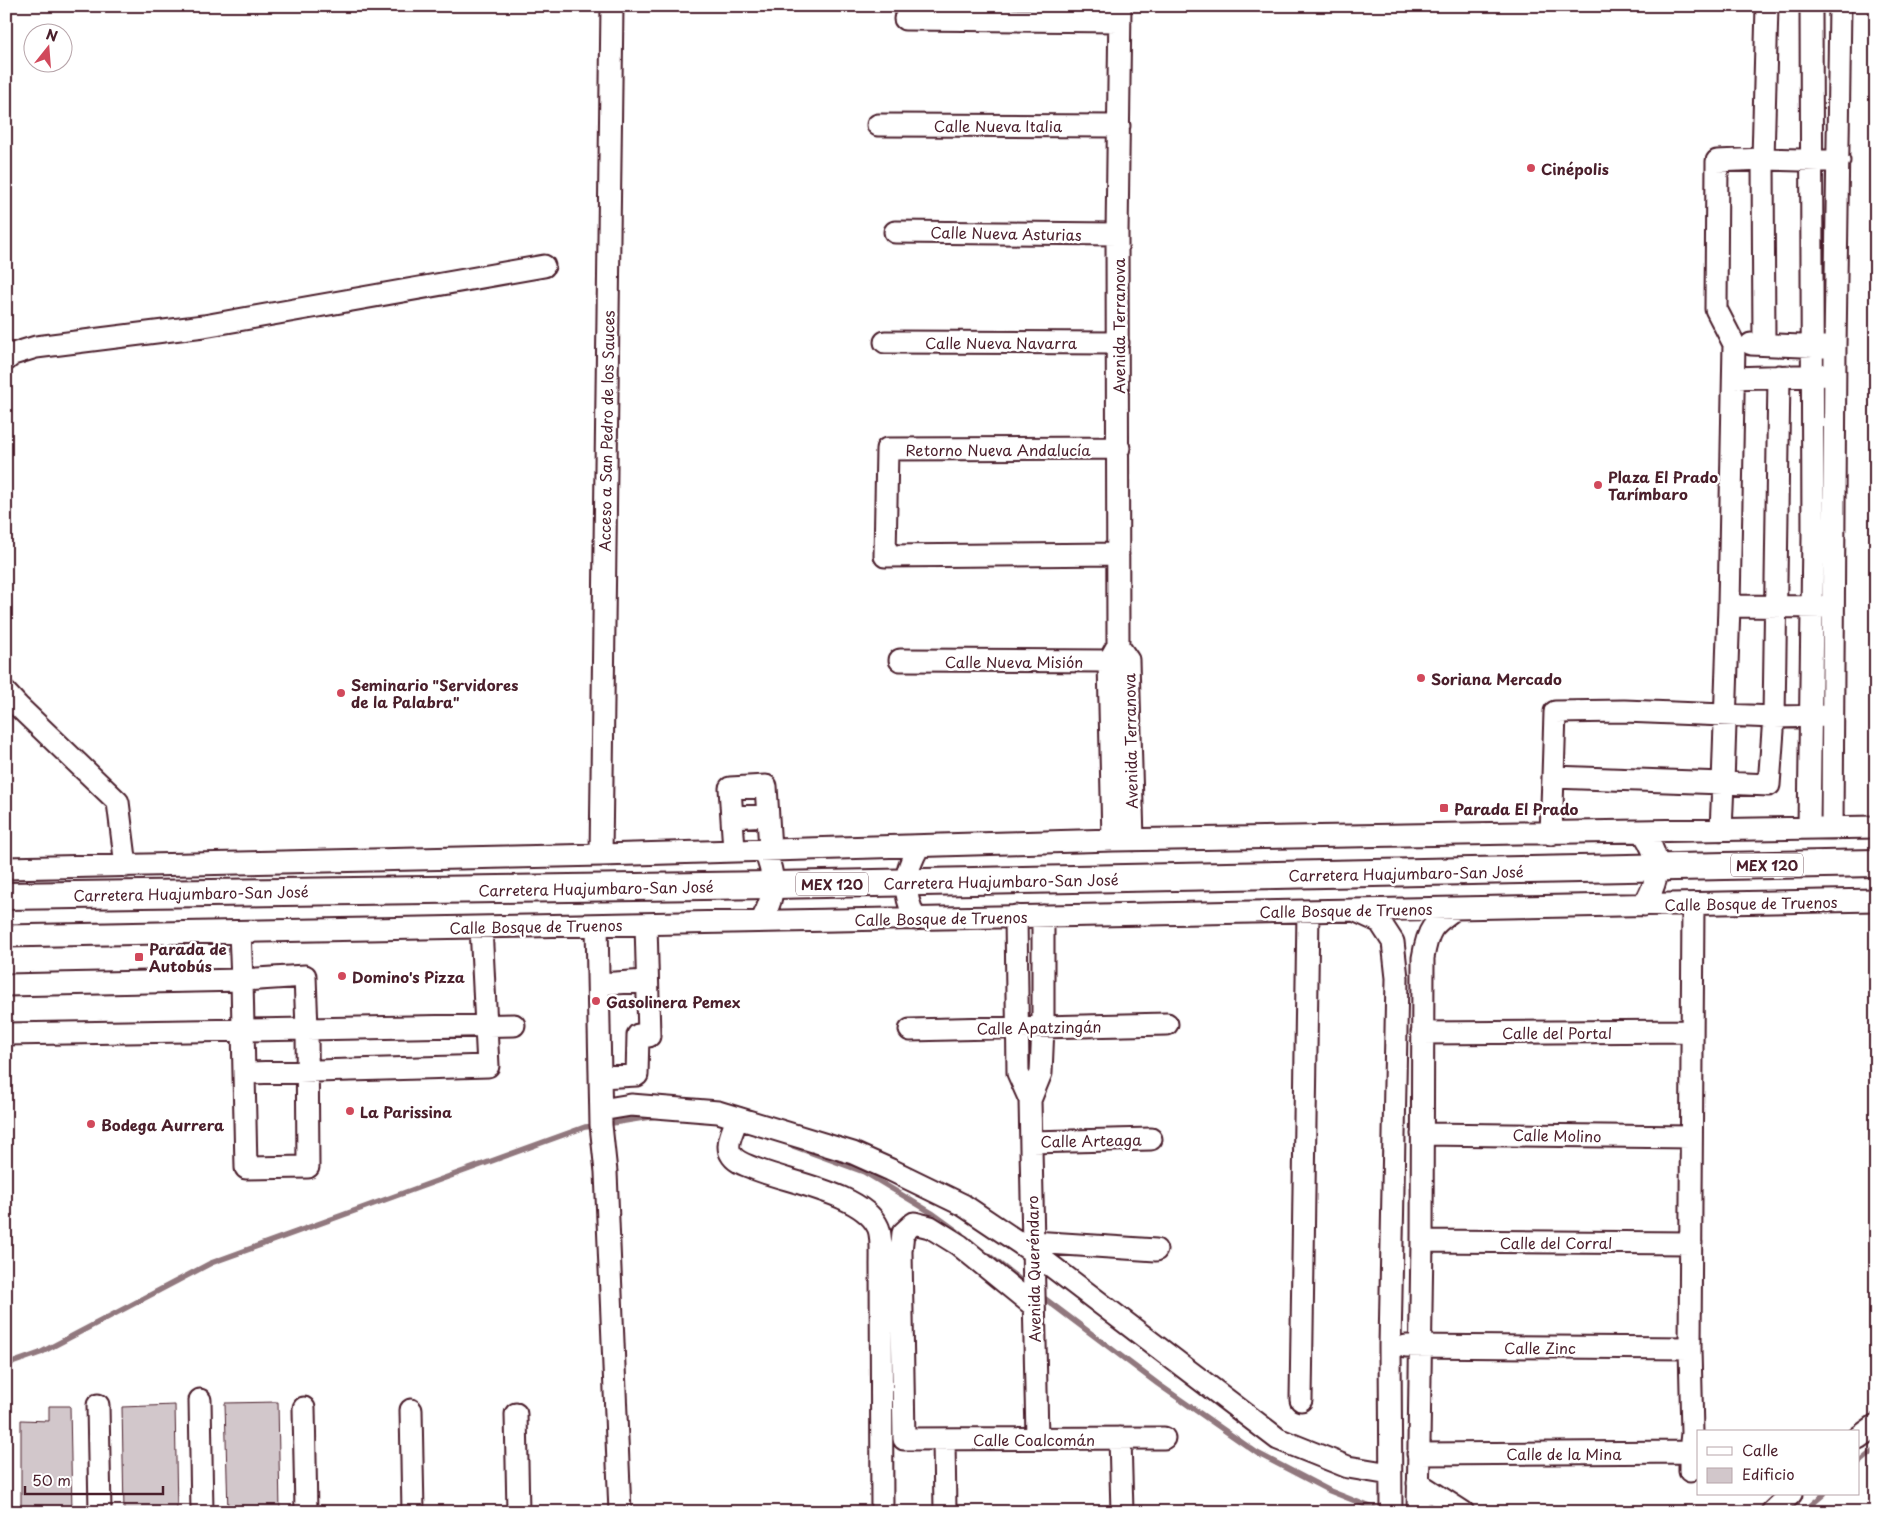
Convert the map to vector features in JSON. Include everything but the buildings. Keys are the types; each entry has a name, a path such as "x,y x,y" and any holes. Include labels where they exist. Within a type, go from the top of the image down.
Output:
{"main road":[{"name":"Carretera Huajumbaro-San José","path":"6,896 905,883 1876,863"}],"street":[{"name":"Acceso a San Pedro de los Sauces","path":"601,855 612,6"},
{"path":"1764,344 1763,159 1767,6"},
{"path":"1553,777 1769,786 1774,717 1775,605 1795,376 1804,346 1811,160 1811,6"},
{"path":"1832,828 1835,347 1840,6"},
{"path":"905,19 1120,14"},
{"name":"Avenida Terranova","path":"1120,14 1117,234 1118,655 1123,840"},
{"name":"Calle Nueva Italia","path":"878,125 1119,126"},
{"path":"1721,830 1729,606 1734,344 1716,309 1717,161 1763,159 1839,161"},
{"name":"Calle Nueva Asturias","path":"895,232 1117,234"},
{"path":"6,360 13,354 36,347 204,326 544,266"},
{"name":"Calle Nueva Navarra","path":"885,342 1118,343"},
{"path":"1734,344 1835,347"},
{"path":"1734,378 1835,375"},
{"path":"1795,376 1812,606 1809,827"},
{"name":"Retorno Nueva Andalucía","path":"1118,554 885,556 887,449 1119,448"},
{"path":"1729,606 1833,607"},
{"name":"Calle Nueva Misión","path":"900,660 1118,655"},
{"path":"6,693 118,802 126,866"},
{"path":"1551,834 1555,712 1624,712 1774,717 1810,717 1833,714"},
{"path":"734,850 730,788 766,786 768,815 767,849 774,885 770,904 762,920"},
{"path":"732,817 768,815"},
{"path":"6,868 601,855 1123,840 1876,827"},
{"path":"1643,832 1654,848 1657,868 1654,888 1644,905"},
{"path":"915,919 908,902 905,883 909,863 919,846"},
{"name":"Calle Bosque de Truenos","path":"6,936 1876,900"},
{"path":"1690,1348 1692,904"},
{"path":"1456,908 1434,923 1426,942 1423,958 1422,1242 1418,1499 1463,1512"},
{"path":"1354,910 1380,922 1393,942 1397,978 1390,1346 1391,1493"},
{"path":"1302,1400 1308,911"},
{"name":"Avenida Queréndaro","path":"1016,916 1018,1073 1030,1100 1037,1438"},
{"name":"Avenida Queréndaro","path":"1030,1100 1041,1073 1043,916"},
{"path":"600,1076 636,1075 638,1035 648,1036 646,924"},
{"path":"598,925 601,1117 606,1172 620,1512"},
{"path":"245,1073 488,1066 481,927"},
{"path":"6,986 242,980 305,976 308,1029 308,1167 246,1168 245,1073 243,1029 242,980 240,932"},
{"path":"1397,978 1422,978"},
{"path":"599,984 647,981"},
{"name":"Calle Apatzingán","path":"910,1030 1167,1024"},
{"path":"6,1034 514,1025"},
{"name":"Calle del Portal","path":"1422,1033 1692,1031"},
{"path":"601,1117 631,1105 718,1112 737,1120 853,1153 891,1170 963,1205 1033,1253 1278,1439 1348,1467 1391,1493"},
{"path":"737,1120 729,1145 730,1154 739,1162 771,1175 807,1184 863,1208 879,1228 881,1265 882,1512"},
{"name":"Calle Molino","path":"1422,1134 1691,1137"},
{"name":"Calle Arteaga","path":"1031,1142 1151,1139"},
{"name":"Calle Coalcomán","path":"1034,1300 959,1245 930,1227 914,1224 903,1233 901,1251 904,1439 1164,1438"},
{"name":"Calle del Corral","path":"1422,1242 1691,1243"},
{"path":"1033,1253 1156,1250"},
{"name":"Calle Zinc","path":"1390,1346 1690,1348"},
{"name":"Calle de la Mina","path":"1418,1454 1690,1462 1692,1433 1690,1348"},
{"path":"200,1400 202,1512"},
{"path":"98,1405 100,1512"},
{"path":"304,1408 306,1512"},
{"path":"411,1410 413,1512"},
{"path":"516,1414 518,1512"},
{"path":"1860,1437 1876,1425"},
{"path":"1120,1438 1122,1512"},
{"path":"944,1439 945,1512"},
{"path":"1772,1512 1789,1496"}],"waterway":[{"path":"606,1124 656,1116"},
{"path":"6,1365 40,1353 211,1263 585,1127 597,1126"},
{"path":"793,1146 864,1172 932,1213 961,1234"},
{"path":"988,1255 1028,1286"},
{"path":"1040,1295 1158,1384 1257,1453 1330,1491 1383,1512"},
{"path":"1860,1462 1876,1449"},
{"path":"1803,1512 1822,1496"}],"place":[{"name":"Cinépolis","path":"1531,168"},
{"name":"Plaza El Prado Tarímbaro","path":"1598,485"},
{"name":"Soriana Mercado","path":"1421,678"},
{"name":"Seminario \"Servidores de la Palabra\"","path":"341,693"},
{"name":"Parada El Prado","path":"1444,808"},
{"name":"Parada de Autobús","path":"139,957"},
{"name":"Domino's Pizza","path":"342,976"},
{"name":"Gasolinera Pemex","path":"596,1001"},
{"name":"La Parissina","path":"350,1111"},
{"name":"Bodega Aurrera","path":"91,1124"}]}
